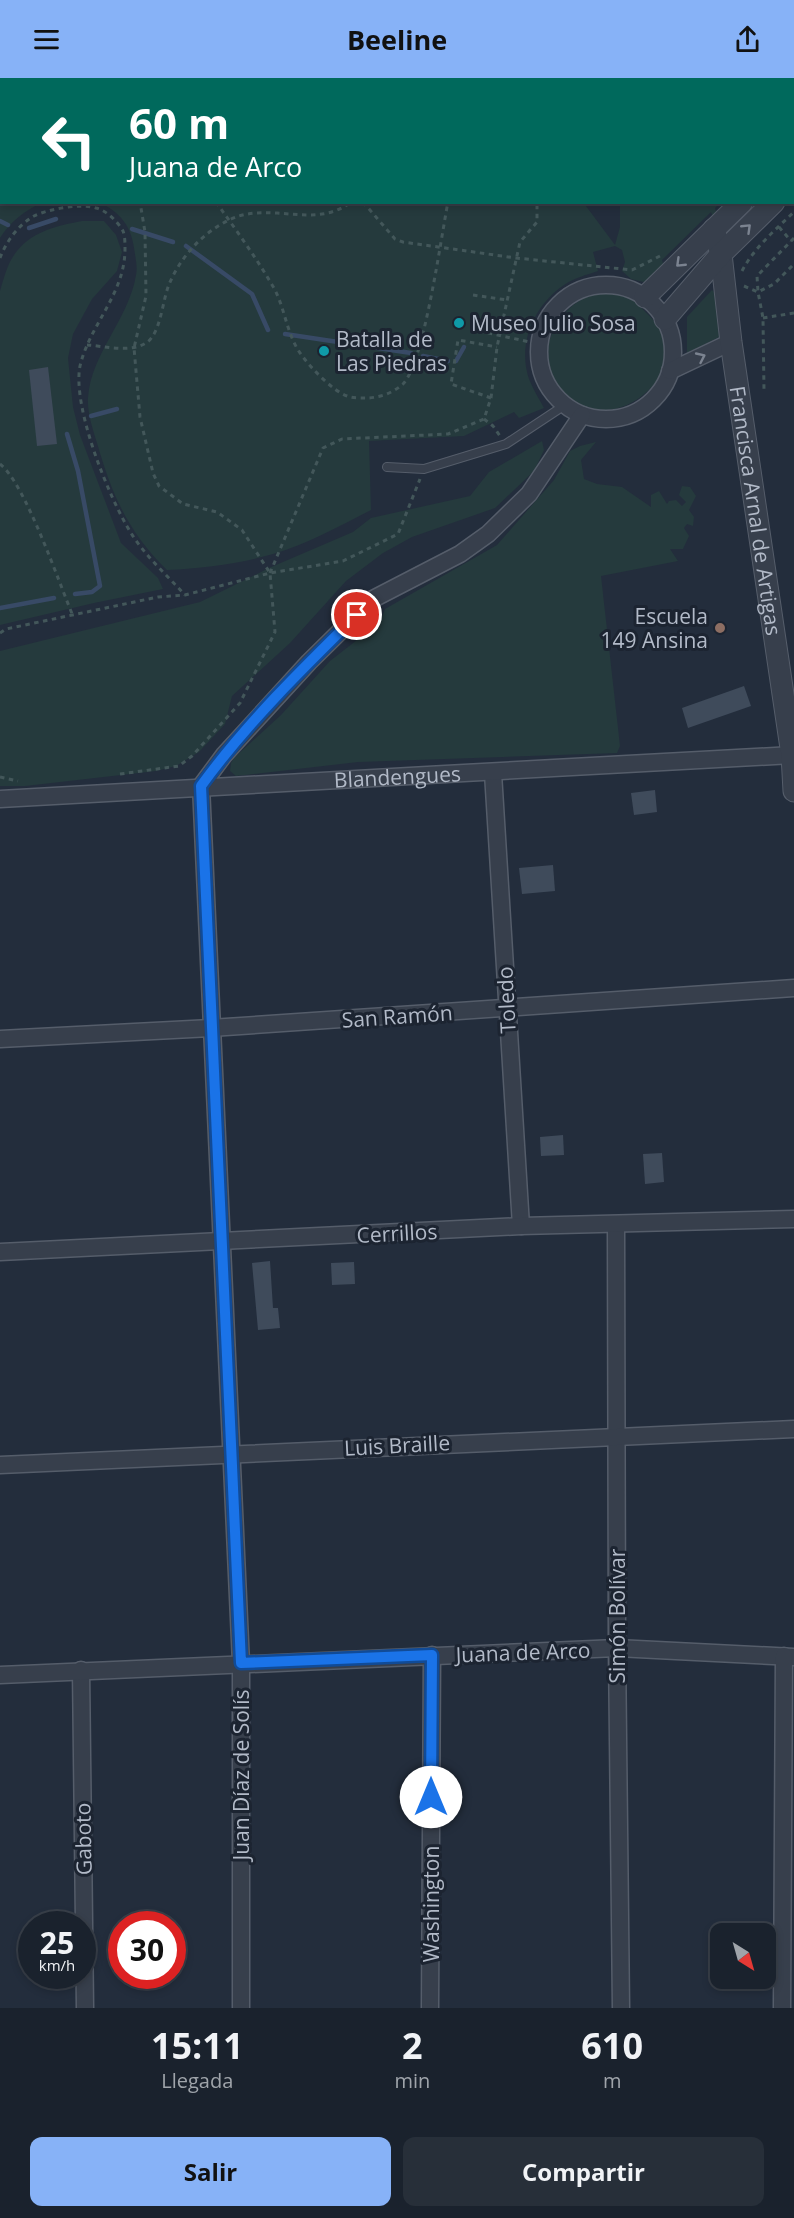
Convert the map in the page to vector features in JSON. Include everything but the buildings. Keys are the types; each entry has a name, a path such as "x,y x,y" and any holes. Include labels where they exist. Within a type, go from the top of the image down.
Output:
{"street":[{"path":"645,297 740,204"},
{"path":"664,319 721,254 772,204"},
{"name":"Francisca Arnal de Artigas","path":"714,229 721,254 731,342 793,755 794,791"},
{"path":"608,285 627,288 645,297 664,319 671,336 673,353 670,371 661,391 645,406 625,416 603,419 582,415 565,405 552,393 539,361 539,344 544,325 555,308 570,295 588,287 608,285"},
{"path":"670,371 731,342"},
{"path":"201,786 224,755 309,662 373,599 460,554 488,534 529,494 559,446 582,415"},
{"name":"Blandengues","path":"0,799 201,786 493,773 793,755"},
{"name":"Toledo","path":"493,773 521,1226"},
{"name":"Juan Díaz de Solís","path":"201,786 241,1663 242,2008"},
{"name":"San Ramón","path":"0,1039 211,1028 794,988"},
{"name":"Cerrillos","path":"0,1252 521,1226 794,1219"},
{"name":"Simón Bolívar","path":"616,1225 621,2008"},
{"name":"Luis Braille","path":"0,1465 616,1435 794,1429"},
{"name":"Juana de Arco","path":"0,1675 617,1647 789,1657"},
{"name":"Washington","path":"430,2008 432,1655"},
{"path":"782,2008 789,1657"},
{"name":"Gaboto","path":"81,1670 85,2008"}],"lane":[{"path":"387,467 424,469 506,444 565,405"}],"path":[{"path":"140,204 145,232 146,296 134,348 140,417 153,473 159,486 183,504 217,512 242,531 270,573"},
{"path":"217,204 276,291 291,339 302,357 324,379 347,396 378,398 404,383 413,368 432,294 447,204"},
{"path":"87,345 134,348 147,343 155,332 170,281 188,253 196,243 229,220 247,213 265,212 325,216 340,211 349,204"},
{"path":"365,204 395,239 403,242 516,258 632,270 660,256"},
{"path":"120,774 179,766 192,756 240,703 275,632 270,573 323,448 342,438 448,434 484,419 491,398 497,347 516,258 520,242 537,222 537,204"},
{"path":"0,258 6,242 33,217 58,208 95,207 107,213 124,232 124,265 115,295 87,345 80,368 78,392 99,463 132,534 185,595"},
{"path":"794,212 747,261 741,273 744,287 758,292 774,284 794,264"},
{"path":"764,391 764,318 757,276 793,239 779,227"},
{"path":"473,294 507,300"},
{"path":"764,318 794,313"},
{"path":"479,331 539,344"},
{"path":"491,398 451,384 458,340 497,347"},
{"path":"484,419 493,426 506,444"},
{"path":"0,464 8,470 29,510 73,616"},
{"path":"0,633 6,629 158,597 185,595 270,573 343,561 398,534 424,469"},
{"path":"0,777 18,781 29,780"}],"green space":[{"path":"0,204 40,204 18,217 0,238"},
{"path":"102,204 587,204 615,245 620,227 620,204 719,204 715,208 718,219 715,222 711,212 662,260 665,270 648,283 631,279 622,271 625,262 622,250 615,246 593,252 598,271 568,283 553,293 544,303 531,326 525,352 529,379 544,408 519,418 514,412 464,436 369,441 371,510 311,540 273,554 221,565 167,570 153,556 123,512 109,479 89,415 88,398 96,366 126,306 137,272 130,233 119,215"},
{"path":"82,221 104,221 116,235 122,252 117,271 92,299 73,334 68,358 73,407 80,435 121,543 158,578 163,589 0,625 0,291 11,260 24,243 51,228"},
{"path":"712,290 715,293 719,337 687,353 687,317"},
{"path":"624,291 662,331 667,347 665,366 656,382 635,401 613,409 591,409 572,402 557,389 548,371 547,349 556,326 569,308 577,302 593,295"},
{"path":"542,441 544,450 534,471 495,508 412,537 383,553 346,581 290,643 232,696 225,724 199,752 176,766 156,771 25,786 0,786 0,651 200,602 269,568 353,532 371,518 470,496 489,472"},
{"path":"596,442 581,460 584,479 597,484 622,487 651,507 651,495 659,491 667,504 669,501 676,500 682,506 686,502 679,495 682,486 690,487 696,496 689,510 694,517 693,526 687,524 684,528 689,536 683,549 670,549 678,561 601,576 620,746 617,753 358,762 236,776 230,771 234,758 281,715 330,661 380,622 385,609 497,545 554,480 570,451"}],"waterway":[{"path":"29,228 56,219"},
{"path":"0,221 8,225"},
{"path":"132,229 173,242"},
{"path":"186,246 252,294 268,330"},
{"path":"285,334 411,353"},
{"path":"456,361 464,347"},
{"path":"423,356 448,361"},
{"path":"91,416 117,409"},
{"path":"67,434 78,471 100,586 92,592 75,594"},
{"path":"0,608 54,598"}],"place":[{"name":"Museo Julio Sosa","path":"459,323"},
{"name":"Batalla de Las Piedras","path":"324,351"},
{"name":"Escuela 149 Ansina","path":"720,628"}],"route":[{"path":"357,615 309,662 224,755 201,786 241,1663 432,1655 431,1797"}]}
